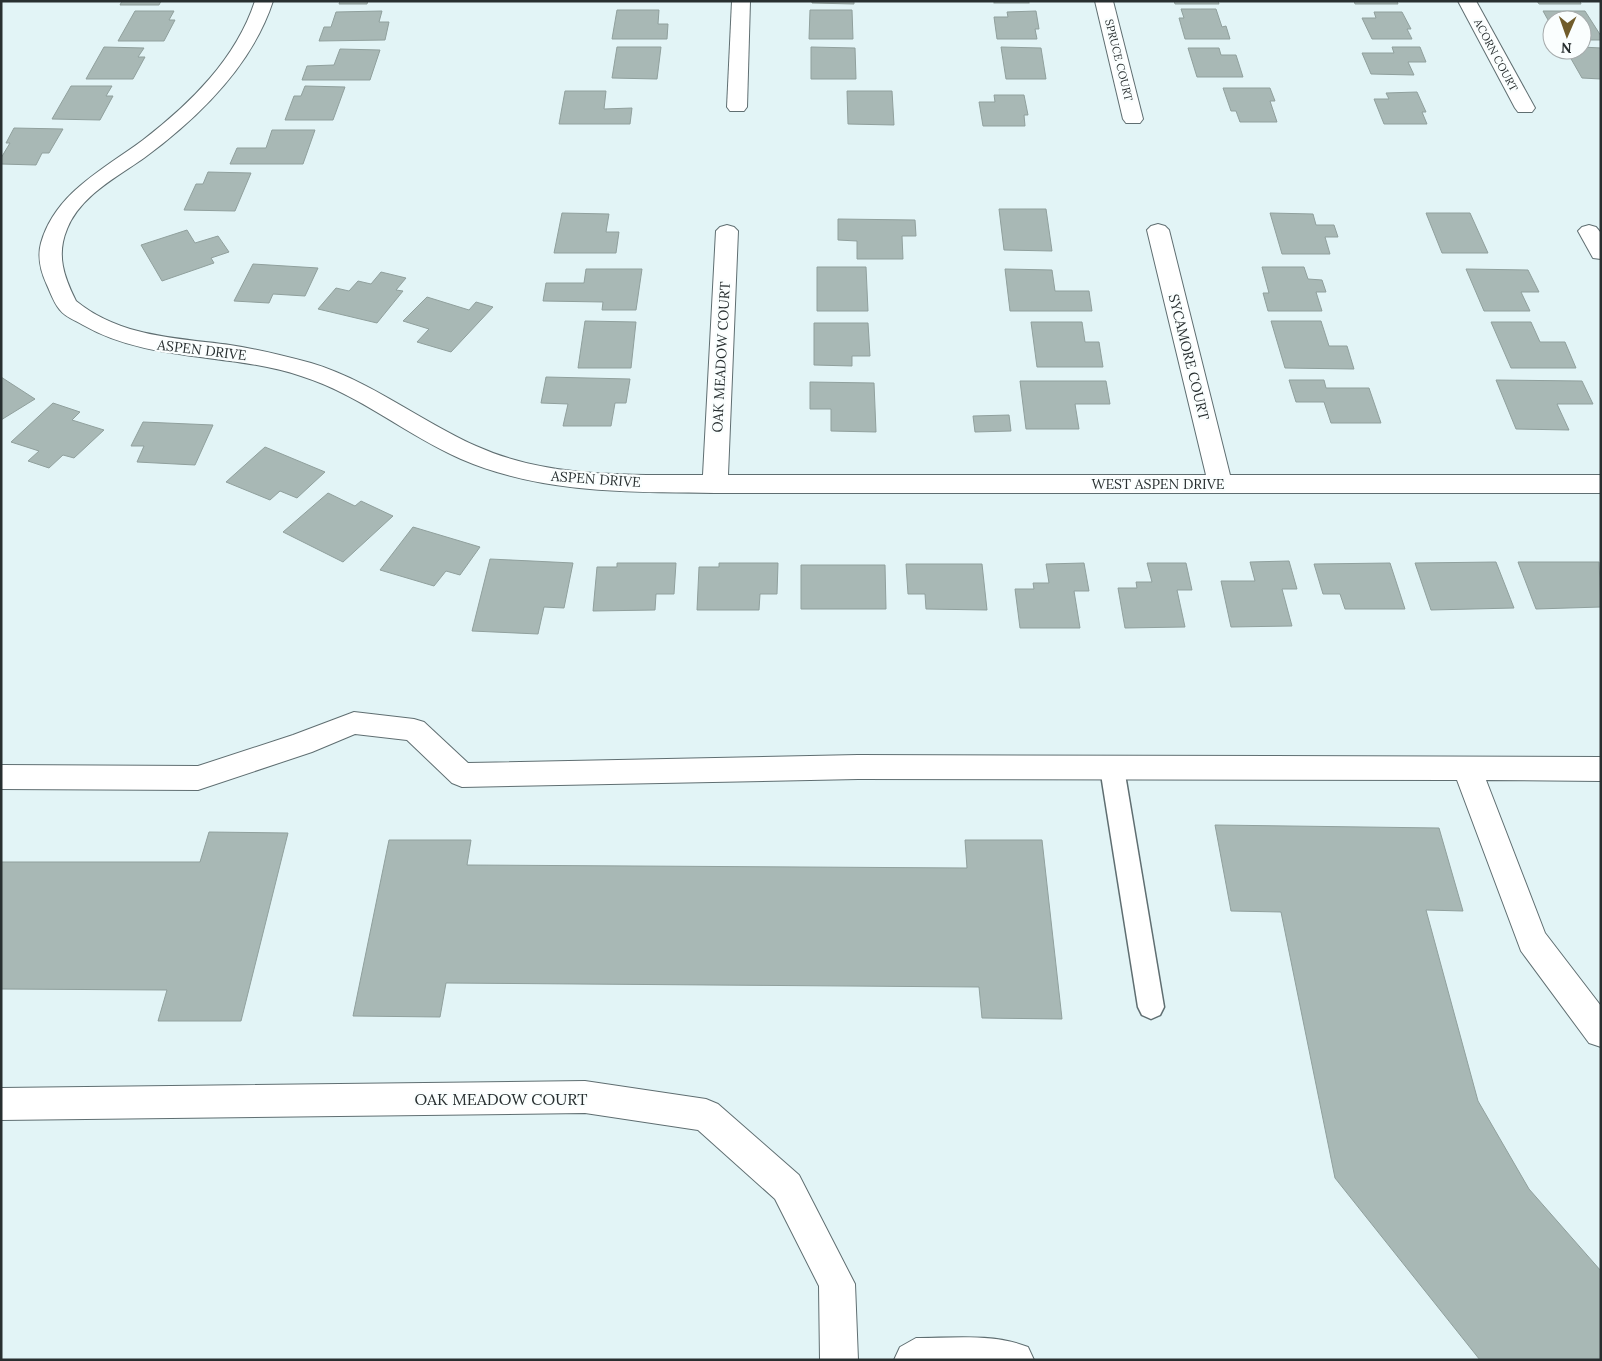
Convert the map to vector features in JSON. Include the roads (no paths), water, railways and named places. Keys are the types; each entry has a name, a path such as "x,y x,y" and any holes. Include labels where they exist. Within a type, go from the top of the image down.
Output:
{"street":[{"name":"ASPEN DRIVE","path":"264,1 246,42 217,81 178,121 96,183 68,210 55,232 50,259 52,272 67,305 116,334 147,343 273,360 312,371 344,384 471,454 516,470 560,478 599,482 715,484"},
{"path":"737,107 741,1"},
{"name":"SPRUCE COURT","path":"1104,1 1133,119"},
{"name":"ACORN COURT","path":"1468,1 1525,108"},
{"name":"SYCAMORE COURT","path":"1158,230 1220,484"},
{"name":"OAK MEADOW COURT","path":"715,484 727,231"},
{"path":"1589,231 1601,253"},
{"name":"WEST ASPEN DRIVE","path":"715,484 1601,484"},
{"path":"1,777 198,778 302,744 354,723 414,730 462,774 858,767 1601,769"},
{"path":"1467,769 1532,941 1601,1032"},
{"name":"OAK MEADOW COURT","path":"1,1104 585,1097 706,1115 787,1187 837,1284 840,1360"},
{"path":"913,1360 916,1357 990,1357 1015,1360"}],"lane":[{"path":"1112,768 1151,1008"}]}
